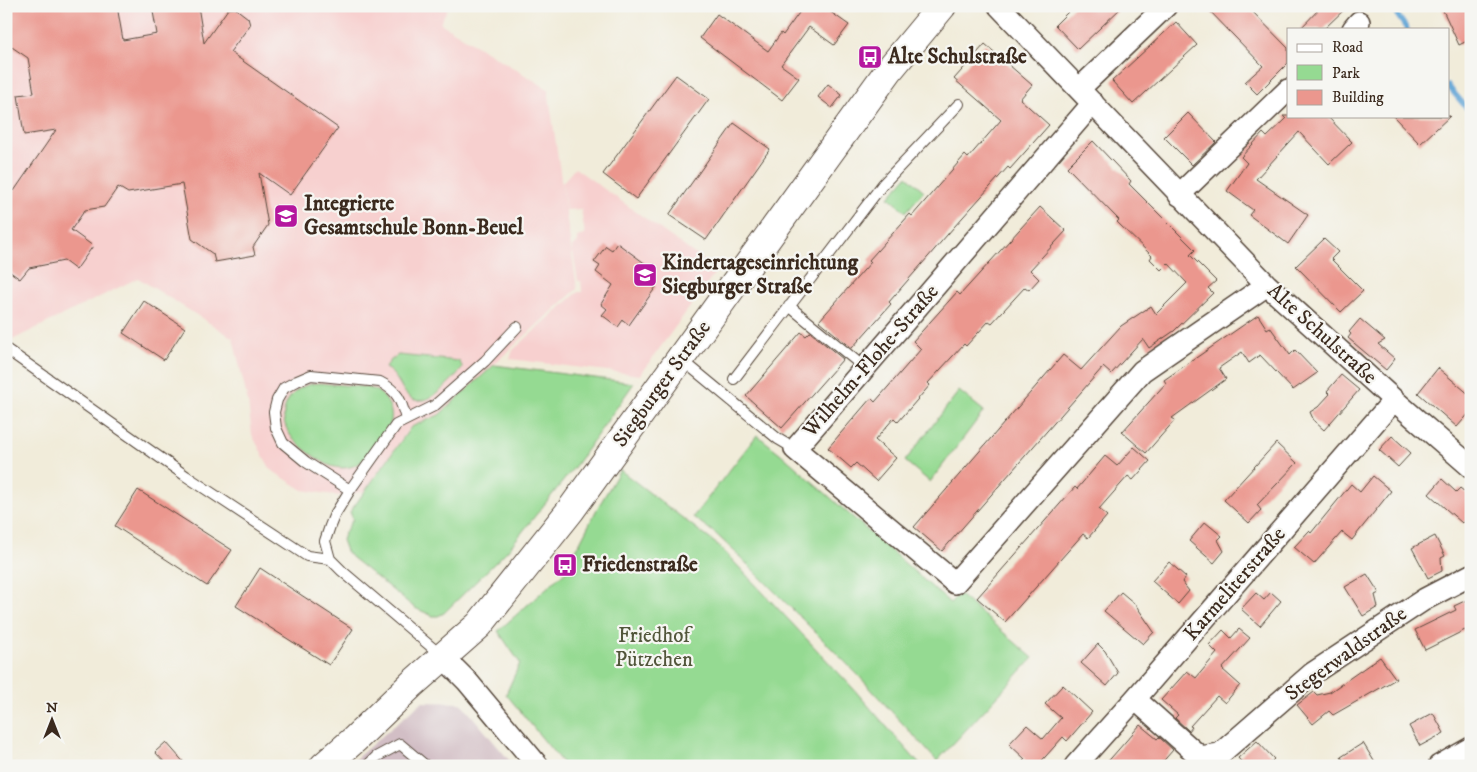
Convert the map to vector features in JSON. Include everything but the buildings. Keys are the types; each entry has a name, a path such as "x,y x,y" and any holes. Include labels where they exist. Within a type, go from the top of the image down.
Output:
{"main road":[{"name":"Siegburger Straße","path":"324,766 479,625 570,511 890,70 942,6"}],"street":[{"name":"Alte Schulstraße","path":"999,6 1267,285 1471,467"},
{"path":"1086,96 1166,6"},
{"path":"1179,195 1287,91"},
{"name":"Wilhelm-Flohe-Straße","path":"1086,96 865,368 795,449 955,583 1142,371 1267,285"},
{"name":"Karmeliterstraße","path":"1075,766 1394,400"},
{"name":"Stegerwaldstraße","path":"1135,699 1200,757 1220,754 1313,673 1425,599 1471,575"},
{"path":"443,657 467,681 538,766"},
{"path":"1439,766 1471,748"}],"lane":[{"path":"734,380 883,184 959,104"},
{"path":"789,306 865,368"},
{"path":"443,657 342,571 330,559 325,541 334,516 396,425 434,406 485,361 517,327"},
{"path":"6,349 186,476 307,556 330,559"},
{"path":"681,358 778,439 795,449"},
{"path":"350,490 306,462 283,443 276,428 274,412 277,400 284,388 311,376 380,382 389,386 397,393 406,419"},
{"path":"367,766 376,758 400,744 426,766"}],"shaded area":[{"name":"Integrierte Gesamtschule Bonn-Beuel","path":"6,6 449,6 440,23 548,89 577,289 440,416 410,427 365,491 340,496 303,490 271,470 252,435 248,402 233,338 138,278 10,341 6,338"},
{"name":"Kindertageseinrichtung Siegburger Straße","path":"575,168 717,270 640,375 510,359 513,350 578,292 582,292 581,281 578,281 572,246 578,243 577,237 585,235 581,209 566,210 562,183"},
{"path":"422,702 461,703 514,766 347,766"}],"green space":[{"path":"907,176 924,191 906,212 889,197"},
{"path":"398,355 459,361 463,368 435,394 419,401 411,398 394,375 385,368"},
{"path":"494,365 634,383 576,465 507,551 444,613 433,616 415,608 351,557 346,551 342,540 353,519 350,512 411,427 439,415"},
{"path":"320,383 373,389 389,405 391,422 388,429 369,455 358,464 342,468 326,464 302,447 289,433 284,415 289,399 294,392 302,387"},
{"path":"959,391 984,411 930,482 905,461"},
{"path":"757,435 950,603 959,594 1033,658 937,761 858,675 734,551 716,534 693,517"},
{"name":"Friedhof Pützchen","path":"620,470 719,546 851,686 921,766 565,766 506,694 520,663 498,631 567,570 574,560 572,558 597,509"}],"waterway":[{"path":"1391,6 1406,28"},
{"path":"1450,88 1471,113"}],"place":[{"name":"Alte Schulstraße","path":"870,57"},
{"name":"Integrierte Gesamtschule Bonn-Beuel","path":"286,216"},
{"name":"Kindertageseinrichtung Siegburger Straße","path":"645,275"},
{"name":"Friedenstraße","path":"565,565"}]}
